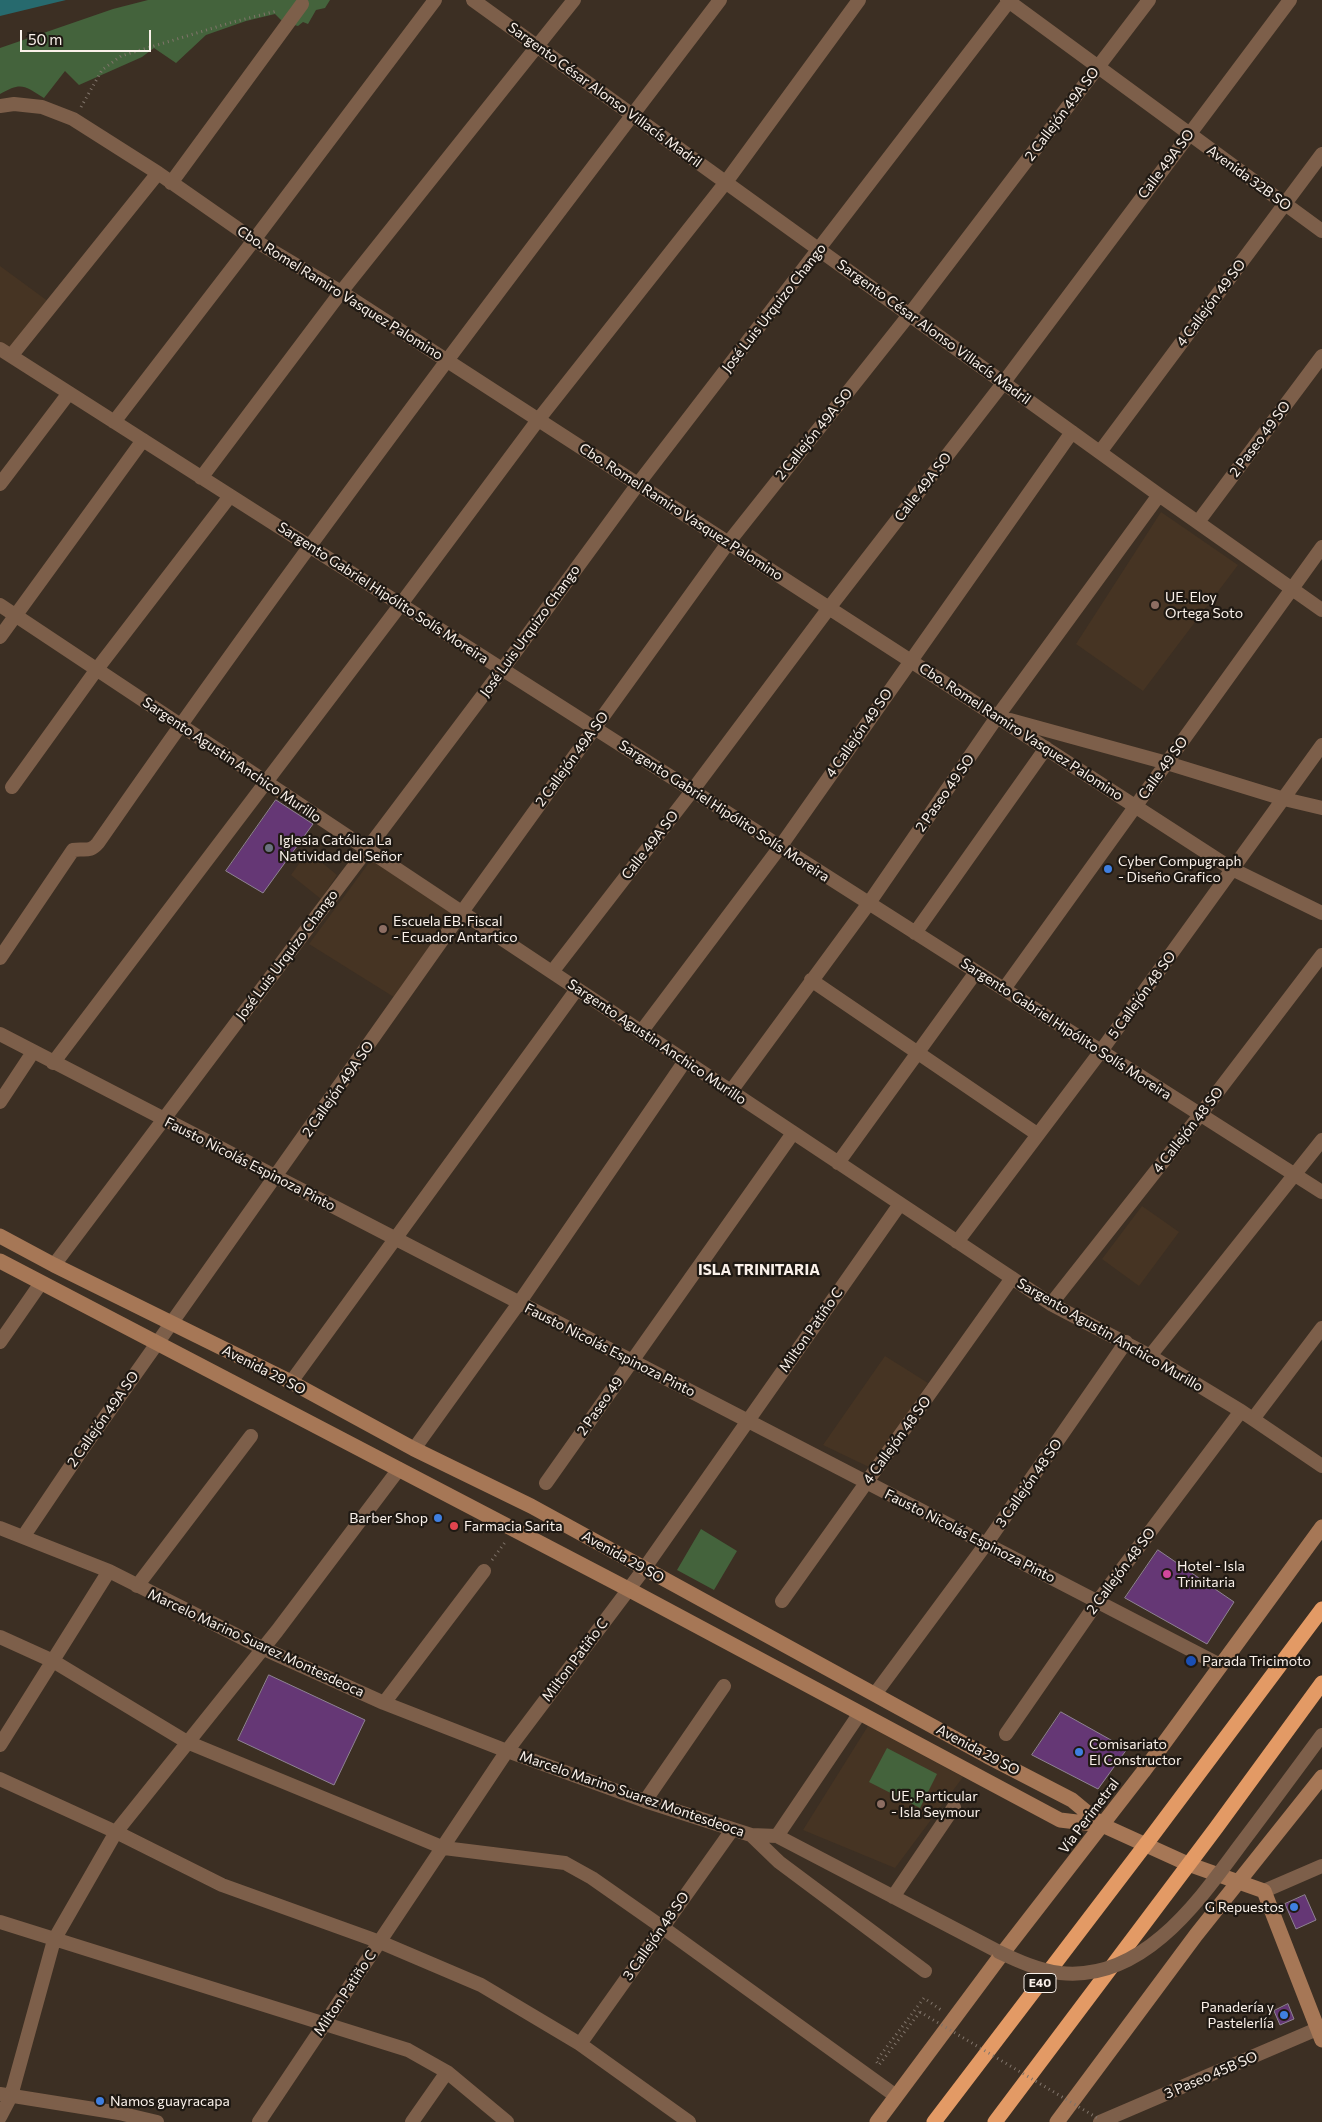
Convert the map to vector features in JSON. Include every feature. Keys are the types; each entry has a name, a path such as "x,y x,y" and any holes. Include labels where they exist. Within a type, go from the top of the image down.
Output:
{"highway":[{"name":"E40","path":"934,2122 1322,1609"},
{"path":"995,2122 1216,1828 1322,1683"}],"street":[{"path":"114,422 435,0"},
{"name":"Sargento César Alonso Villacís Madril","path":"473,0 1158,495 1322,610"},
{"path":"201,478 340,292 536,45 574,0"},
{"path":"0,958 73,850 89,850 94,848 180,725 446,360 720,0"},
{"path":"53,1063 538,420 726,182 859,0"},
{"name":"2 Callejón 49A SO","path":"23,1537 157,1343 462,912 728,543 909,315 1149,0"},
{"name":"Calle 49A SO","path":"552,972 1004,382 1290,0"},
{"name":"Avenida 32B SO","path":"1009,1 1188,134 1322,230"},
{"name":"José Luis Urquizo Chango","path":"54,1265 502,670 638,484 820,250 1009,1"},
{"path":"171,182 302,4"},
{"name":"Cbo. Romel Ramiro Vasquez Palomino","path":"0,106 14,104 42,108 73,119 158,173 254,240 446,360 1232,869 1322,914"},
{"name":"4 Callejón 49 SO","path":"1100,452 1322,154"},
{"path":"6,353 158,173"},
{"name":"Sargento Gabriel Hipólito Solís Moreira","path":"6,353 1322,1192"},
{"name":"2 Paseo 49 SO","path":"1198,522 1322,356"},
{"path":"0,484 69,393"},
{"name":"4 Callejón 49 SO","path":"641,1032 780,847 1072,432"},
{"path":"0,637 143,440"},
{"name":"2 Paseo 49 SO","path":"732,1092 811,980 869,903 997,717 1158,495"},
{"path":"12,787 96,669 230,496"},
{"name":"Calle 49 SO","path":"1004,989 1322,547"},
{"name":"Sargento Agustin Anchico Murillo","path":"0,605 1051,1304 1150,1356 1247,1415 1322,1466"},
{"path":"997,717 1167,763 1284,799 1322,808"},
{"name":"5 Callejón 48 SO","path":"957,1242 1101,1051 1322,745"},
{"path":"915,933 1046,748"},
{"name":"4 Callejón 48 SO","path":"1051,1304 1200,1115 1322,954"},
{"path":"838,1163 976,972"},
{"path":"811,980 1038,1134"},
{"path":"291,1382 577,989"},
{"name":"Fausto Nicolás Espinoza Pinto","path":"0,1034 275,1178 1220,1665"},
{"path":"0,1102 33,1052"},
{"path":"414,1449 519,1303 685,1061"},
{"name":"2 Paseo 49","path":"546,1483 793,1133"},
{"path":"1150,1356 1322,1140"},
{"name":"Milton Patiño C","path":"259,2122 324,2023 444,1848 507,1751 644,1569 900,1204"},
{"name":"Avenida 29 SO","path":"0,1236 171,1324 291,1382 414,1449 531,1506 987,1756 1072,1800 1102,1825 1188,1864 1264,1891"},
{"name":"Avenida 29 SO","path":"0,1261 628,1589 1060,1820 1102,1825"},
{"name":"4 Callejón 48 SO","path":"782,1601 1012,1278"},
{"path":"0,1342 41,1283"},
{"name":"2 Callejón 48 SO","path":"1006,1734 1098,1601 1247,1415 1322,1328"},
{"name":"3 Callejón 48 SO","path":"875,1694 986,1544 1126,1342"},
{"path":"138,1586 251,1436"},
{"path":"0,2117 5,2095 54,1940 116,1832 282,1624 399,1469"},
{"name":"Vía Perimetral","path":"877,2122 1102,1825 1322,1527"},
{"name":"Marcelo Marino Suarez Montesdeoca","path":"0,1528 109,1571 262,1648 384,1703 507,1751 645,1801 732,1830 751,1835 777,1836 999,1952 1030,1966 1060,1973 1079,1973 1102,1969 1125,1961 1160,1940 1185,1915 1213,1882 1322,1735"},
{"path":"1,1741 54,1661 109,1571"},
{"path":"384,1703 484,1571"},
{"path":"0,1637 54,1661 187,1742 444,1848 565,1863 592,1878 662,1927 896,2096"},
{"path":"645,1801 724,1686"},
{"path":"777,1836 860,1713"},
{"path":"1057,2122 1238,1881 1322,1777"},
{"path":"0,1779 116,1832 222,1885 380,1942 482,1986 580,2044 689,2122"},
{"path":"893,1897 954,1807"},
{"name":"3 Callejón 48 SO","path":"580,2044 732,1830"},
{"path":"751,1835 779,1862 925,1971"},
{"path":"1321,2032 1264,1891 1322,1866"},
{"path":"0,1922 408,2050 446,2072 507,2122"},
{"name":"3 Paseo 45B SO","path":"1100,2121 1321,2032"},
{"path":"412,2122 446,2072"},
{"path":"5,2095 117,2118 157,2122"}],"path":[{"path":"73,119 102,70 121,56 233,22 302,4"},
{"path":"954,2019 924,1998 876,2062 880,2065 920,2012 1100,2121"}],"shaded area":[{"path":"0,266 49,302 13,350 0,342"},
{"name":"UE. Eloy Ortega Soto","path":"1161,512 1238,565 1143,691 1076,644"},
{"path":"308,851 337,875 321,899 291,875"},
{"name":"Escuela EB. Fiscal - Ecuador Antartico","path":"371,860 455,914 397,999 309,944"},
{"path":"1142,1206 1179,1232 1139,1286 1102,1259"},
{"path":"885,1356 928,1383 871,1468 823,1445"},
{"name":"UE. Particular - Isla Seymour","path":"868,1726 963,1777 895,1868 803,1830"}],"green space":[{"path":"148,0 330,0 325,8 316,10 308,24 303,22 298,26 283,22 275,14 246,21 206,35 176,63 154,48 142,57 79,85 65,71 44,98 32,90 22,87 13,88 0,94 0,48 113,9"},
{"path":"701,1529 737,1551 714,1590 677,1570"},
{"path":"887,1748 937,1774 920,1808 869,1782"}],"water":[{"path":"0,0 66,0 0,16"}],"building":[{"name":"Iglesia Católica La Natividad del Señor","path":"276,800 313,824 263,893 226,871"},
{"name":"Hotel - Isla Trinitaria","path":"1158,1550 1234,1602 1207,1644 1125,1598"},
{"path":"269,1675 365,1720 334,1785 238,1740"},
{"name":"Comisariato El Constructor","path":"1061,1712 1127,1749 1098,1789 1032,1755"},
{"path":"1305,1895 1316,1920 1296,1929 1285,1904"},
{"name":"Panadería y Pastelerlía","path":"1288,2004 1294,2019 1280,2025 1274,2011"}],"place":[{"name":"UE. Eloy Ortega Soto","path":"1155,605"},
{"name":"Iglesia Católica La Natividad del Señor","path":"269,848"},
{"name":"Cyber Compugraph - Diseño Grafico","path":"1108,869"},
{"name":"Escuela EB. Fiscal - Ecuador Antartico","path":"383,929"},
{"name":"Barber Shop","path":"438,1518"},
{"name":"Farmacia Sarita","path":"454,1526"},
{"name":"Hotel - Isla Trinitaria","path":"1167,1574"},
{"name":"Parada Tricimoto","path":"1191,1661"},
{"name":"Comisariato El Constructor","path":"1079,1752"},
{"name":"UE. Particular - Isla Seymour","path":"881,1804"},
{"name":"G Repuestos","path":"1294,1907"},
{"name":"Panadería y Pastelerlía","path":"1284,2015"},
{"name":"Namos guayracapa","path":"100,2101"}],"district":[{"name":"ISLA TRINITARIA","path":"759,1270"}]}
